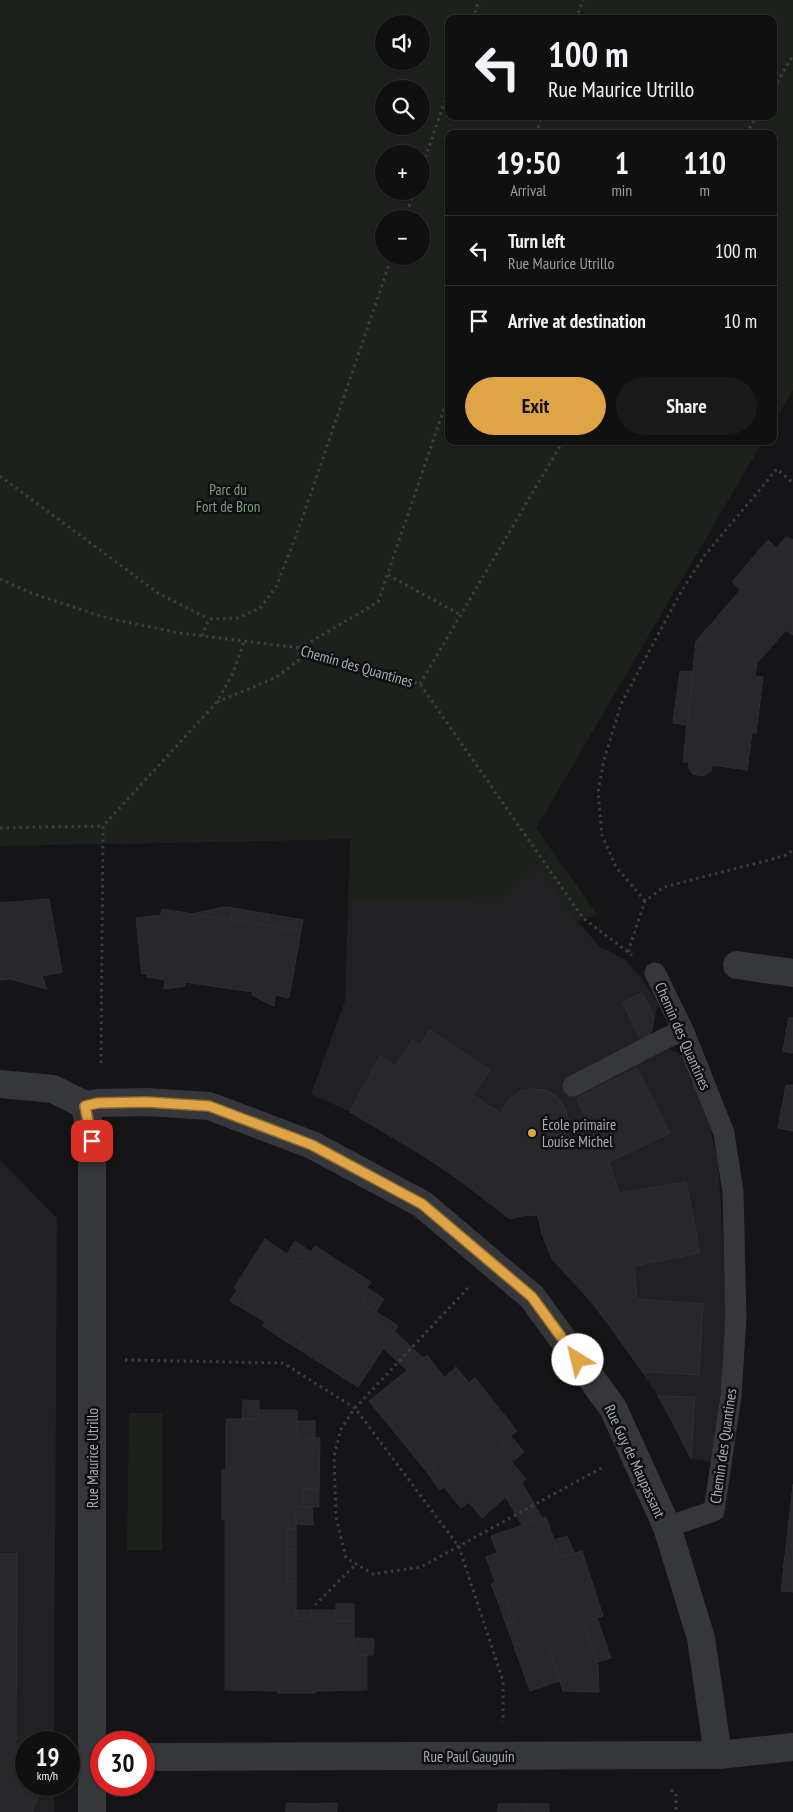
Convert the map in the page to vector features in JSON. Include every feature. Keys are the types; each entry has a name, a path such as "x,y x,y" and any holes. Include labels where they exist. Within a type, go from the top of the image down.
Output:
{"street":[{"path":"737,965 793,973"},
{"path":"0,1084 53,1089 85,1106"},
{"name":"Rue Guy de Maupassant","path":"85,1106 98,1103 146,1102 209,1106 312,1145 422,1204 532,1297 612,1408 667,1527 701,1638 718,1755"},
{"name":"Rue Maurice Utrillo","path":"85,1106 92,1141 92,1360 97,1731"},
{"name":"Rue Paul Gauguin","path":"155,1757 718,1755 793,1748"},
{"name":"Rue Maurice Utrillo","path":"92,1812 93,1796"}],"lane":[{"name":"Chemin des Quantines","path":"654,972 683,1030 724,1133 733,1192 736,1317 731,1396 714,1511 667,1527"},
{"path":"573,1086 656,1042 683,1030"}],"path":[{"path":"474,15 479,0"},
{"path":"577,15 583,0"},
{"path":"777,83 793,56"},
{"path":"430,145 445,101"},
{"path":"0,476 158,593 209,620 238,618 260,608 276,588 302,519 389,265"},
{"path":"217,702 275,678 298,661 300,648 378,602 445,406"},
{"path":"420,684 562,445"},
{"path":"646,901 616,867 602,835 598,792 604,760 621,704 682,590 705,554 777,470 793,483"},
{"path":"388,575 461,615"},
{"name":"Chemin des Quantines","path":"0,579 31,593 107,618 179,633 300,648 420,684 583,918 654,972"},
{"path":"202,636 209,620"},
{"path":"101,1063 103,826 217,702 233,673 244,642"},
{"path":"0,828 103,826"},
{"path":"628,952 646,901 664,888 784,856 793,850"},
{"path":"492,1263 355,1408 341,1428 334,1456 336,1518 346,1558 373,1574 421,1567 632,1451"},
{"path":"92,1360 283,1363 355,1408 459,1547 504,1681 503,1756"},
{"path":"315,1605 356,1564"}],"shaded area":[{"path":"414,691 578,922 599,946 624,959 641,977 658,1004 651,1033 660,1050 666,1048 683,1055 705,1107 718,1161 727,1303 723,1372 712,1462 691,1459 664,1405 619,1338 580,1289 552,1259 538,1216 526,1215 510,1219 462,1182 386,1132 350,1112 311,1094 345,1001 350,839 120,844"},
{"path":"0,1160 57,1218 54,1731 15,1731 15,1796 54,1796 54,1812 0,1812"}],"green space":[{"name":"Parc du Fort de Bron","path":"0,0 793,0 793,390 777,417 777,130 445,130 445,445 761,445 536,828 597,914 578,922 538,867 502,897 348,901 350,839 0,846"},
{"path":"129,1413 163,1413 162,1550 127,1550"}],"building":[{"path":"786,537 793,540 793,635 786,630 757,663 755,676 763,677 756,733 752,733 747,770 712,765 711,771 703,776 693,774 689,768 689,762 683,762 696,641 709,643 731,618 723,610"},
{"path":"768,540 776,548 740,589 732,582"},
{"path":"723,610 731,618 722,628 714,621"},
{"path":"714,621 722,628 709,643 696,641"},
{"path":"680,671 693,672 687,725 673,723"},
{"path":"49,899 62,972 42,976 47,989 10,979 0,980 0,903"},
{"path":"224,907 233,908 231,920 192,914"},
{"path":"233,908 268,914 266,925 231,920"},
{"path":"162,909 301,931 289,998 275,995 274,1006 252,995 253,992 185,982 185,986 164,989 165,980 147,977 147,974 142,974 136,918 161,915"},
{"path":"268,914 303,920 301,931 266,925"},
{"path":"642,993 654,1017 651,1033 640,1039 623,1003"},
{"path":"789,1017 793,1018 793,1053 783,1051"},
{"path":"430,1030 490,1070 473,1095 500,1113 509,1099 519,1092 532,1089 546,1090 558,1098 565,1108 568,1120 565,1136 579,1142 587,1121 577,1098 637,1068 670,1133 609,1162 619,1193 686,1182 700,1253 634,1266 637,1299 703,1304 699,1375 647,1372 645,1375 595,1306 552,1259 542,1234 538,1216 526,1215 510,1219 429,1159 350,1112 380,1056 395,1066 413,1040 420,1045"},
{"path":"786,1085 793,1085 793,1131 778,1128"},
{"path":"265,1239 298,1262 306,1260 315,1246 371,1282 362,1296 364,1304 398,1326 358,1387 300,1350 304,1342 283,1328 278,1336 263,1326 265,1322 242,1308 249,1298 234,1288"},
{"path":"295,1241 311,1252 306,1260 298,1262 287,1254"},
{"path":"367,1288 384,1299 376,1312 364,1304 362,1296"},
{"path":"237,1290 249,1298 242,1308 230,1301"},
{"path":"283,1328 304,1342 300,1350 278,1336"},
{"path":"394,1331 423,1358 407,1370 383,1348"},
{"path":"427,1355 452,1388 461,1390 475,1378 517,1431 503,1442 502,1451 526,1479 482,1518 469,1502 461,1508 444,1487 440,1490 429,1475 436,1469 421,1450 414,1456 369,1401"},
{"path":"456,1367 469,1383 461,1390 452,1388 444,1378"},
{"path":"658,1396 695,1397 691,1459 673,1423"},
{"path":"243,1400 259,1401 259,1419 242,1419"},
{"path":"259,1410 297,1410 297,1438 320,1438 319,1489 304,1489 303,1507 296,1507 296,1529 287,1528 287,1581 296,1581 296,1619 311,1618 311,1610 336,1610 336,1621 354,1621 354,1655 367,1655 367,1690 278,1693 278,1691 225,1690 225,1520 222,1520 222,1470 226,1470 226,1419 259,1419"},
{"path":"297,1421 315,1421 315,1438 297,1438"},
{"path":"511,1436 524,1452 512,1462 502,1451 503,1442"},
{"path":"421,1450 436,1469 429,1475 414,1456"},
{"path":"522,1483 542,1518 522,1525 506,1497"},
{"path":"793,1484 793,1592 781,1591"},
{"path":"304,1489 319,1489 319,1507 303,1507"},
{"path":"296,1507 312,1507 313,1525 296,1524"},
{"path":"546,1517 559,1555 564,1557 582,1551 603,1616 588,1621 585,1629 598,1666 599,1692 563,1691 544,1636 514,1646 506,1624 514,1621 506,1598 498,1601 491,1584 495,1582 486,1557 497,1553 491,1536"},
{"path":"287,1528 296,1529 296,1550 287,1549"},
{"path":"567,1536 574,1553 564,1557 559,1555 554,1540"},
{"path":"287,1549 296,1550 296,1581 287,1581"},
{"path":"0,1554 17,1554 15,1796 39,1796 32,1812 0,1812"},
{"path":"506,1598 514,1621 506,1624 498,1601"},
{"path":"336,1604 354,1604 354,1621 336,1621"},
{"path":"296,1610 311,1610 311,1618 296,1619"},
{"path":"597,1618 611,1658 597,1662 585,1629 588,1621"},
{"path":"544,1636 559,1681 530,1691 514,1646"},
{"path":"354,1638 374,1639 373,1655 354,1655"},
{"path":"286,1803 309,1804 308,1812 286,1812"},
{"path":"337,1803 337,1812 308,1812 309,1804"},
{"path":"498,1804 526,1804 526,1812 497,1812"},
{"path":"526,1804 549,1804 549,1812 526,1812"}],"place":[{"name":"École primaire Louise Michel","path":"532,1133"}],"route":[{"path":"92,1141 85,1106 98,1103 146,1102 209,1106 312,1145 422,1204 532,1297 578,1360"}]}
